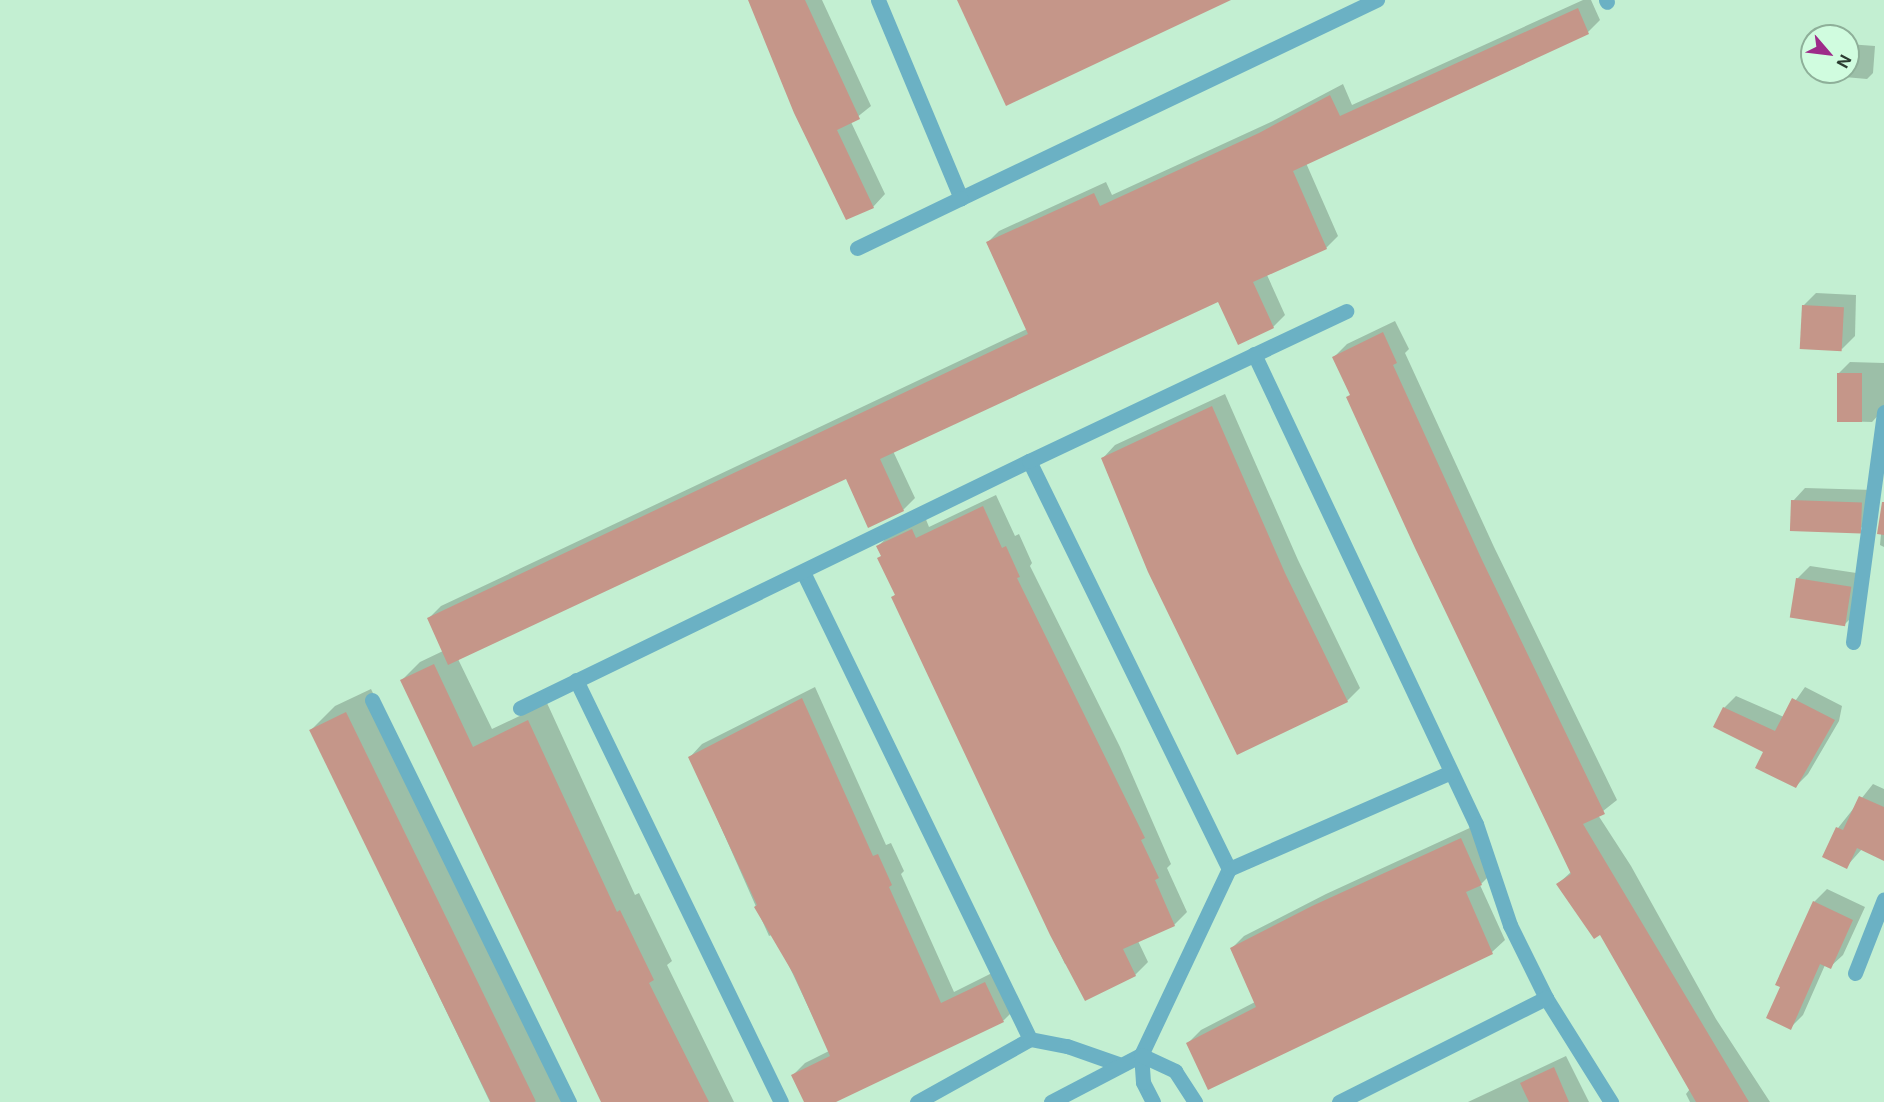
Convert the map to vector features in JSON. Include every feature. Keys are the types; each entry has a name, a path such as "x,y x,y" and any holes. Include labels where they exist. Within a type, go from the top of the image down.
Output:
{"street":[{"path":"878,0 961,198"},
{"path":"857,248 1377,0"},
{"path":"520,708 1346,310"},
{"path":"1254,354 1476,824 1510,925 1546,998 1611,1102"},
{"path":"1853,642 1884,412"},
{"path":"1029,461 1229,869"},
{"path":"803,572 1030,1039"},
{"path":"576,680 781,1102"},
{"path":"372,700 570,1102"},
{"path":"1153,1102 1143,1082 1141,1055 1229,869 1450,772"},
{"path":"1855,973 1884,899"},
{"path":"1339,1102 1546,998"},
{"path":"917,1102 1030,1039 1067,1046 1118,1065"},
{"path":"1052,1102 1118,1065 1141,1055 1175,1071 1195,1102"}],"building":[{"path":"748,0 805,0 860,119 837,130 874,208 846,220 794,113"},
{"path":"957,0 1231,0 1006,106"},
{"path":"1578,8 1589,34 1293,171 1327,249 1253,282 1274,328 1238,345 1218,302 880,459 904,511 868,528 846,479 448,665 427,618 1028,334 986,242 1094,193 1100,206 1259,133 1330,95 1340,116"},
{"path":"1802,305 1844,307 1842,351 1800,349"},
{"path":"1383,332 1397,363 1393,365 1482,560 1605,814 1583,824 1749,1102 1696,1102 1600,935 1594,939 1556,884 1571,874 1415,548 1346,397 1350,395 1332,357"},
{"path":"1837,373 1862,373 1862,422 1837,422"},
{"path":"1212,406 1285,573 1348,702 1237,755 1148,572 1101,458"},
{"path":"1791,500 1862,502 1861,533 1790,531"},
{"path":"1882,502 1884,502 1884,535 1877,534"},
{"path":"983,506 1002,548 1006,546 1020,577 1017,578 1145,838 1141,840 1159,878 1155,880 1175,926 1123,949 1136,976 1085,1001 1050,935 891,597 895,595 877,558 881,556 876,546 912,529 916,538"},
{"path":"1796,578 1851,587 1845,626 1790,618"},
{"path":"434,664 473,747 528,720 617,912 620,910 654,980 649,983 709,1102 601,1102 400,680"},
{"path":"802,698 873,856 878,854 892,885 889,887 941,1003 985,982 1004,1022 836,1102 804,1102 791,1075 830,1056 794,975 754,907 757,905 688,757"},
{"path":"1792,698 1835,720 1796,788 1755,768 1763,752 1713,727 1723,707 1775,731"},
{"path":"346,712 536,1101 491,1102 309,730"},
{"path":"1859,796 1884,807 1884,861 1857,848 1847,869 1822,857 1836,827 1843,830"},
{"path":"1461,838 1482,885 1466,892 1493,954 1208,1090 1186,1043 1256,1007 1230,948 1312,906"},
{"path":"1813,901 1853,920 1831,969 1820,964 1791,1030 1766,1018 1780,987 1775,985"},
{"path":"1554,1067 1569,1102 1529,1102 1520,1083"}]}
